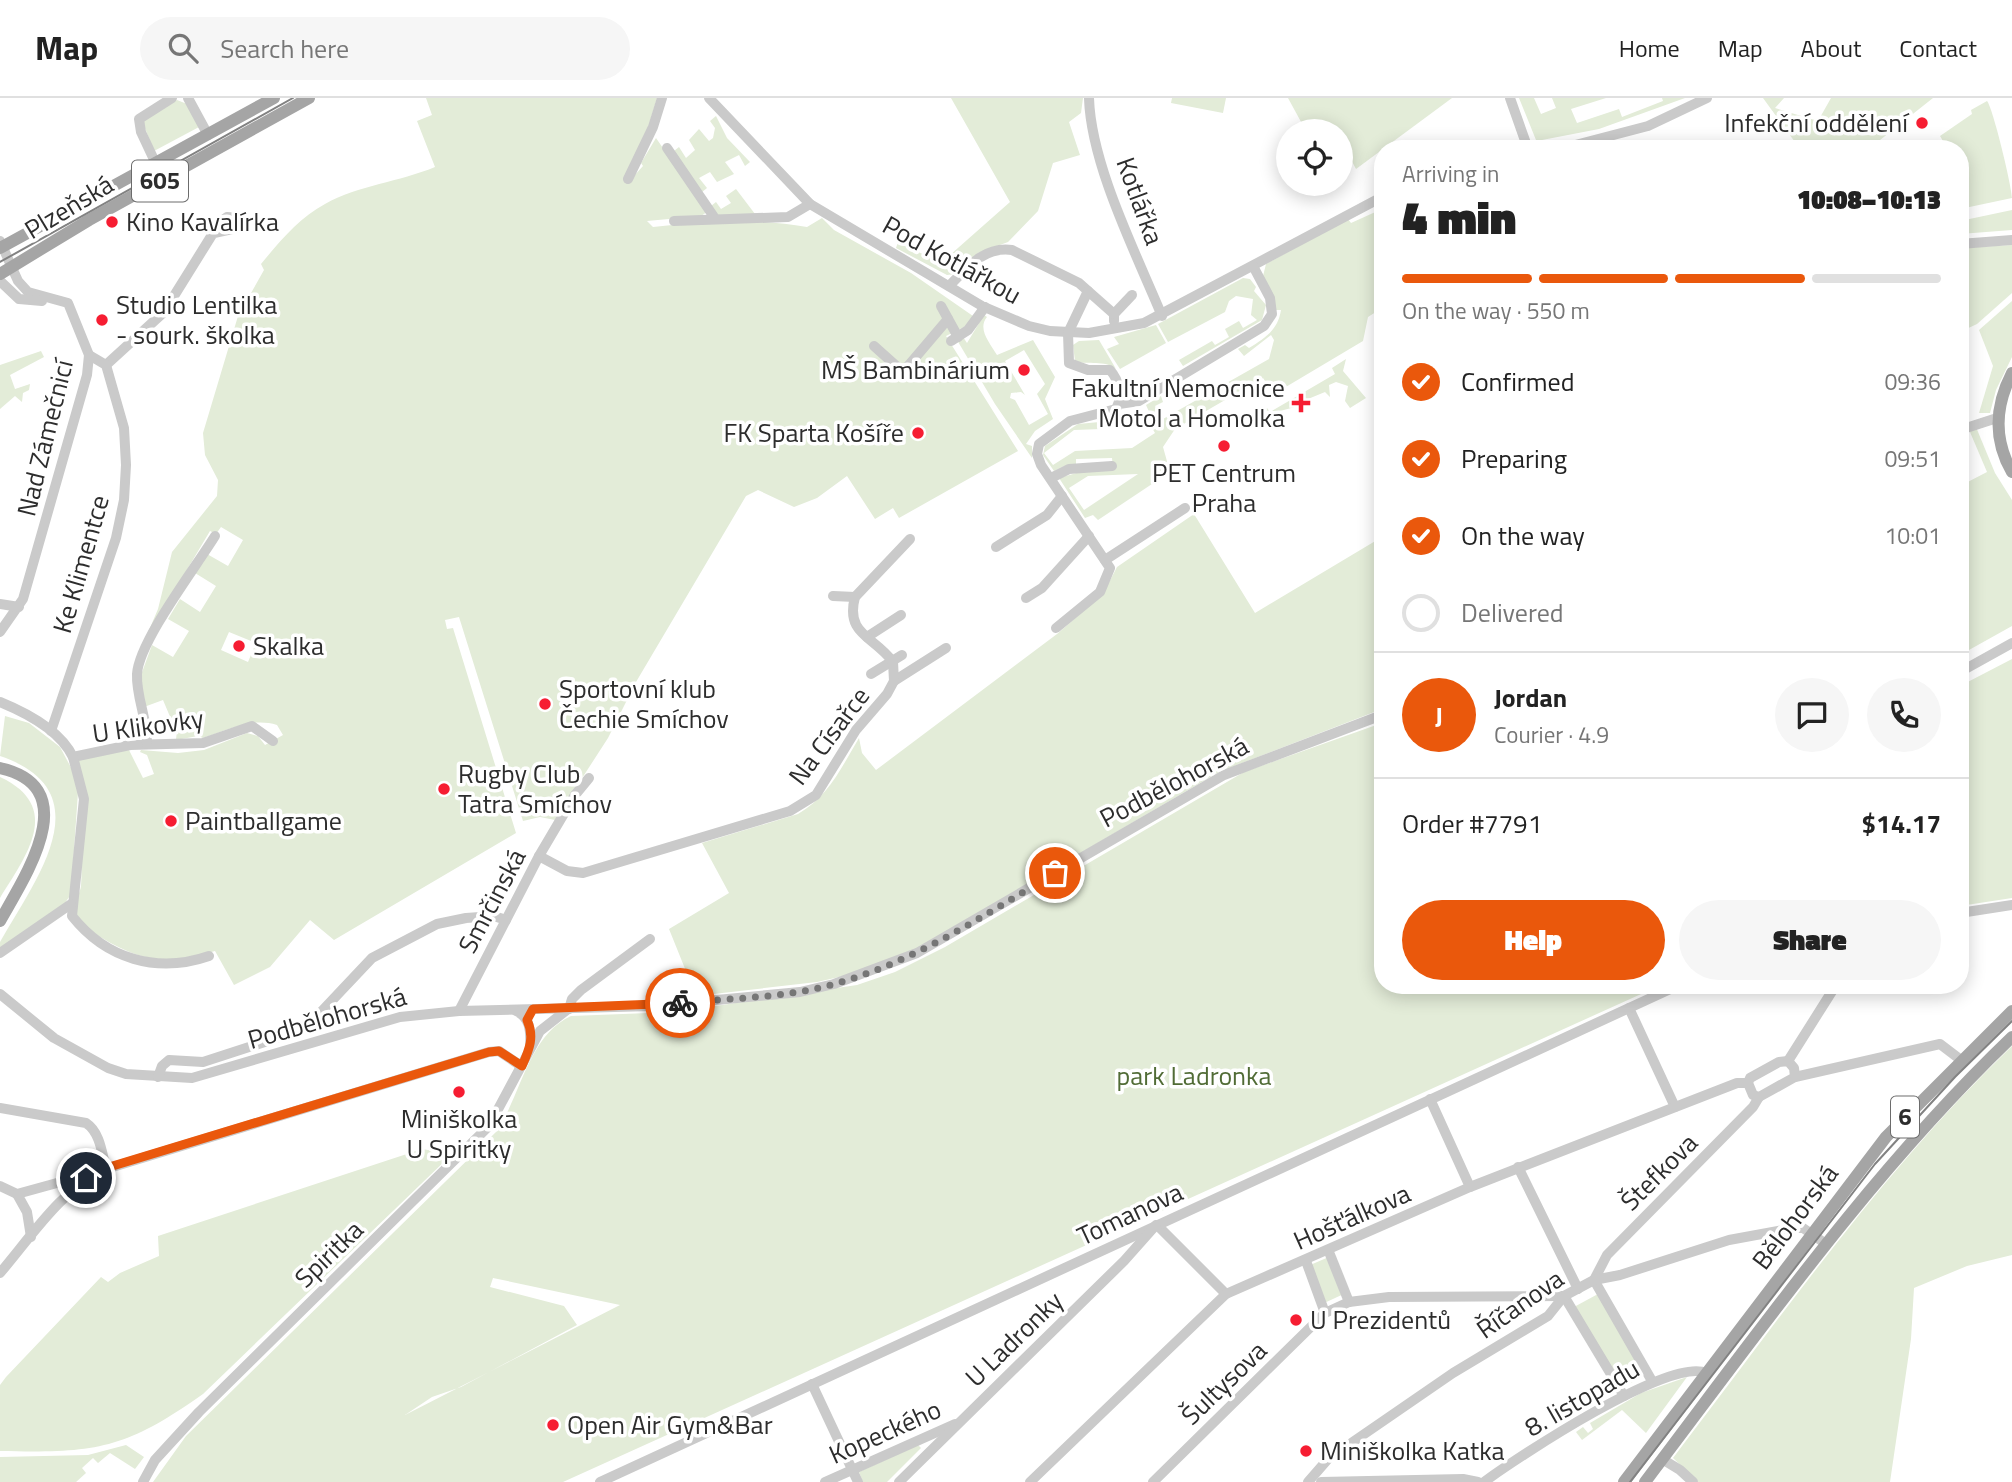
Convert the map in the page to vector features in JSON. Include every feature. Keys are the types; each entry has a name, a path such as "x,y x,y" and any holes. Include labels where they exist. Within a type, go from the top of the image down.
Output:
{"main road":[{"name":"Plzeňská","path":"1,245 156,164 274,98"},
{"name":"Plzeňská","path":"0,274 89,220 309,98"},
{"path":"2012,373 1997,418 2001,446 2012,472"},
{"path":"0,768 19,775 31,784 39,797 45,816 38,851 0,922"},
{"name":"Bělohorská","path":"1624,1482 1886,1137 2012,1012"},
{"name":"Bělohorská","path":"1645,1482 1826,1244 1896,1157 2012,1037"}],"street":[{"path":"156,164 139,120 172,98"},
{"path":"188,98 208,135"},
{"path":"628,179 648,139 662,98"},
{"name":"Pod Kotlářkou","path":"709,98 810,204 985,307 1029,326 1068,333 1117,331 1162,316 1374,201"},
{"name":"Kotlářka","path":"1089,98 1090,118 1113,197 1162,316"},
{"path":"1510,98 1525,140"},
{"path":"1594,140 1648,126 1707,98"},
{"path":"667,148 714,217"},
{"path":"674,222 714,217 788,217 810,204"},
{"path":"89,355 106,365 164,312 214,233"},
{"path":"1969,243 2012,240"},
{"path":"1,245 18,281 28,292 57,298"},
{"path":"949,286 972,262 1000,248 1012,250 1079,283 1114,317 1132,295"},
{"path":"1056,628 1100,592 1110,568 1037,454 1039,444 1070,421 1110,413 1119,404 1139,401 1264,326 1272,314 1270,298 1253,266"},
{"path":"0,281 26,302 57,298"},
{"path":"1088,291 1068,333 1069,363 1088,370 1110,370 1118,384 1119,404"},
{"name":"Nad Zámečnicí","path":"0,632 19,607 81,396 89,355 69,305 57,298"},
{"path":"942,306 954,339 968,330 985,307"},
{"path":"874,346 903,372 948,318"},
{"name":"Ke Klimentce","path":"51,731 116,538 124,500 124,428 106,365"},
{"path":"1969,427 1997,418"},
{"path":"1051,478 1069,469 1112,466"},
{"path":"996,547 1046,514 1062,496"},
{"path":"1105,560 1185,508"},
{"path":"147,744 148,732 139,701 138,663 215,536"},
{"path":"1026,598 1042,589 1089,536"},
{"path":"893,662 856,627 852,618 855,597 910,539"},
{"path":"833,596 855,597"},
{"path":"0,604 19,607"},
{"path":"867,637 901,615"},
{"path":"1969,668 2012,642"},
{"path":"894,681 946,648"},
{"path":"871,674 902,655"},
{"name":"Na Císařce","path":"539,856 567,871 583,873 806,804 824,785 852,736 887,694 894,681 893,662"},
{"name":"U Klikovky","path":"0,702 51,731 65,742 73,757 147,744 158,746 203,743 252,726 273,741"},
{"name":"Podbělohorská","path":"0,994 54,1038 95,1062 125,1074 192,1078 214,1074 379,1022 459,1011 653,1006 800,992 834,984 918,953 1224,775 1374,718"},
{"path":"73,757 84,799 76,887 71,904 72,916 100,943 124,956 158,964 183,963 209,956"},
{"name":"Smrčinská","path":"459,1011 539,856 575,795 589,778"},
{"path":"0,953 71,904"},
{"path":"1969,912 2012,905"},
{"path":"158,1077 162,1066 169,1060 203,1062 304,1029 372,958 437,924 494,916 506,920"},
{"name":"Spiritka","path":"530,1046 551,1020 569,1009 572,999 581,990 650,939"},
{"name":"Tomanova","path":"600,1482 1659,994"},
{"path":"1794,1077 1794,1068 1788,1061 1830,994"},
{"path":"1629,1008 1675,1107"},
{"path":"510,1009 527,1020 533,1009"},
{"name":"Spiritka","path":"142,1482 155,1460 191,1419 489,1126 530,1046 531,1034 527,1020"},
{"path":"1748,1083 1753,1095 1759,1097 1794,1077 1940,1044 1961,1060"},
{"path":"0,1186 17,1194 50,1188 106,1168 489,1052 499,1051 522,1066"},
{"name":"Hošťálkova","path":"1030,1482 1226,1294 1329,1252 1470,1186 1737,1083 1748,1083 1768,1068 1788,1061"},
{"name":"Štefkova","path":"1594,1280 1607,1255 1753,1107 1759,1097"},
{"path":"1430,1099 1470,1186"},
{"path":"0,1108 86,1123 98,1138 106,1168"},
{"path":"1518,1167 1578,1289"},
{"path":"0,1273 78,1185 106,1168"},
{"path":"17,1194 27,1212 31,1237"},
{"path":"1157,1225 1226,1294"},
{"name":"U Ladronky","path":"899,1482 1124,1261 1157,1225"},
{"name":"Říčanova","path":"1308,1482 1328,1460 1453,1373 1548,1316 1564,1296 1594,1280 1620,1275 1729,1240 1766,1232 1802,1228 1826,1244"},
{"path":"1329,1252 1349,1301 1390,1297 1564,1296 1624,1396"},
{"path":"1306,1261 1325,1313"},
{"path":"1594,1280 1652,1381"},
{"name":"Šultysova","path":"1153,1482 1325,1313 1349,1301"},
{"name":"8. listopadu","path":"1484,1482 1507,1465 1652,1381 1688,1369 1706,1373"},
{"path":"812,1384 858,1482"},
{"name":"Kopeckého","path":"825,1482 962,1421"},
{"path":"1662,1459 1680,1469 1693,1482"},
{"name":"Bělohorská","path":"1618,1482 1635,1467"},
{"path":"1321,1482 1463,1479 1478,1482"}],"green space":[{"path":"426,98 657,98 633,177 643,166 641,163 656,138 707,212 701,216 647,221 653,227 730,221 807,227 822,218 834,230 911,273 973,316 968,325 946,336 1018,451 899,518 893,508 875,519 847,476 817,498 794,507 758,490 746,496 636,682 608,738 555,820 540,817 523,821 459,617 445,620 447,629 453,628 516,833 334,940 310,920 270,967 234,985 215,951 184,958 144,957 102,938 80,920 75,905 81,886 86,796 75,759 129,750 143,778 154,774 147,755 140,752 141,750 178,753 204,750 247,733 258,736 265,745 283,735 277,725 258,723 203,738 198,736 176,740 177,729 156,736 152,727 171,719 163,700 144,707 141,675 152,645 173,657 189,631 168,619 180,599 200,612 216,586 195,573 207,554 228,566 243,540 221,527 216,534 210,531 144,642 158,609 172,552 217,496 218,480 205,455 203,433 238,316 264,270 261,264 298,223 325,204 351,192 435,167 417,121 432,115","holes":["229,632 256,643 248,662 221,650"]},
{"path":"951,98 1083,98 1081,113 1069,122 1080,155 1053,163 1038,211 1008,242 978,253 955,274 947,275 896,248 898,242 941,263 1010,202"},
{"path":"1172,98 1226,98 1223,113 1171,103"},
{"path":"1288,98 1452,98 1395,140 1374,140 1374,156 1356,169 1353,163 1353,119 1299,119"},
{"path":"1519,98 1534,98 1541,114 1556,108 1552,98 1606,98 1571,109 1577,123 1619,109 1622,117 1663,101 1662,98 1685,98 1599,129 1536,140"},
{"path":"1763,98 1784,98 1775,108 1818,121 1831,98 1933,98 1880,140 1793,140"},
{"path":"177,100 187,104 199,127 154,151 143,123 147,116"},
{"path":"1987,101 1990,107 2012,198 1969,207 1969,140 1942,140 1940,136 1972,114 1971,110"},
{"path":"716,116 727,138 750,162 745,166 739,155 725,162 734,174 717,182 710,172 699,178 707,188 702,192 674,151 679,147 686,158 695,150 689,140 699,129 709,141 713,138 715,128 710,121"},
{"path":"736,189 755,214 718,216 711,206 716,202 721,209 731,203 726,196"},
{"path":"2012,210 2012,230 1969,233 1969,219"},
{"path":"1374,213 1374,313 1368,317 1363,341 1274,394 1263,378 1175,429 1163,447 1170,472 1098,520 1093,515 1085,518 1059,478 1080,472 1113,470 1112,458 1076,459 1076,465 1064,466 1054,471 1043,455 1045,446 1078,424 1121,420 1137,411 1143,417 1129,428 1074,430 1044,453 1053,465 1075,451 1132,448 1155,433 1147,419 1151,416 1146,405 1161,396 1163,402 1155,406 1163,419 1269,359 1274,340 1271,335 1244,356 1238,349 1245,345 1249,348 1265,337 1274,328 1279,317 1281,310 1275,310 1263,276 1266,264 1348,219 1351,223","holes":["1138,474 1084,510 1069,488 1088,476"]},
{"path":"2012,245 2012,293 1977,324 1969,328 1969,247"},
{"path":"1243,278 1250,279 1256,287 1254,291 1266,305 1262,320 1183,366 1179,360 1212,341 1215,345 1229,337 1225,329 1239,321 1243,328 1257,320 1251,315 1253,299 1236,296 1229,301 1225,312 1168,342 1158,324"},
{"path":"2012,301 2012,357 1996,390 1990,413 1979,413 1993,366 1979,330"},
{"path":"984,315 987,317 984,331 997,355 1033,340 1055,377 1045,399 1053,419 1035,431 1026,444 1032,446 1032,458 995,404 954,335 961,334 967,343","holes":["1024,350 1045,384 1037,394 1048,414 1029,425 1015,400 1010,398 1011,393 1021,392 1025,395 1005,361"]},
{"path":"1156,325 1166,343 1120,369 1107,349 1119,344 1114,337"},
{"path":"1099,340 1116,369 1101,363 1075,361 1073,345 1079,341"},
{"path":"41,351 44,357 10,375 15,389 30,384 29,390 23,393 22,402 15,396 0,409 0,365"},
{"path":"1346,359 1343,371 1366,398 1350,408 1345,401 1348,386 1336,382 1329,385 1330,397 1325,392 1308,399 1310,403 1280,411 1281,415 1262,425 1256,415 1267,408 1270,412 1335,374 1332,368"},
{"path":"1976,427 1995,473 2012,500 2012,626 1969,650 1969,481 1987,472 1970,432"},
{"path":"1194,514 1255,613 1374,542 1374,712 1219,772 918,948 848,975 817,982 696,996 669,929 729,893 702,843 798,814 809,807 826,790 859,738 862,753 876,770 1057,634 1103,594 1117,567"},
{"path":"2012,659 2012,898 1969,905 1969,681"},
{"path":"5,716 29,723 60,747 75,775 78,792 71,894 65,903 0,950 0,942 43,865 52,839 55,814 49,792 32,772 0,756"},
{"name":"park Ladronka","path":"1374,726 1374,994 1641,994 563,1482 153,1482 186,1436 497,1131 535,1051 557,1025 571,1016 675,1012 857,985 895,972 945,947 1244,772","holes":["493,1278 620,1305 489,1372 577,1325 564,1306 490,1287","457,1388 405,1415 432,1397"]},
{"path":"0,777 19,789 31,803 35,817 34,833 28,849 0,898"},
{"path":"2012,1046 2012,1255 1967,1266 1914,1288 1911,1339 1890,1482 1698,1482 1673,1458 1877,1194 1920,1143"},
{"path":"422,1149 446,1153 448,1158 203,1394 151,1427 108,1444 61,1451 0,1451 0,1385 101,1277 108,1282 120,1273 159,1256 158,1236"},
{"path":"1331,1256 1346,1293 1322,1304 1308,1266"},
{"path":"1598,1294 1644,1375 1623,1388 1574,1307"},
{"path":"1687,1377 1646,1433 1622,1410 1582,1440 1576,1432 1583,1427 1588,1433 1593,1429 1590,1423 1641,1393"},
{"path":"126,1445 144,1457 135,1469 110,1453 98,1463 93,1458 82,1468 86,1473 76,1482 0,1482 0,1457 88,1455"},
{"path":"918,1445 921,1448 887,1482 863,1482 859,1472"}],"tram line":[{"path":"0,262 293,98"},
{"path":"1630,1482 1875,1164 1955,1077 2012,1021"}],"way so far":[{"path":"680,1003 800,992 870,972 918,953 1055,873"}],"place":[{"name":"Infekční oddělení","path":"1922,123"},
{"name":"Kino Kavalírka","path":"112,222"},
{"name":"Studio Lentilka - sourk. školka","path":"102,320"},
{"name":"MŠ Bambinárium","path":"1024,370"},
{"name":"Fakultní Nemocnice Motol a Homolka","path":"1301,403"},
{"name":"FK Sparta Košíře","path":"918,433"},
{"name":"PET Centrum Praha","path":"1224,446"},
{"name":"Skalka","path":"239,646"},
{"name":"Sportovní klub Čechie Smíchov","path":"545,704"},
{"name":"Rugby Club Tatra Smíchov","path":"444,789"},
{"name":"Paintballgame","path":"171,821"},
{"name":"Miniškolka U Spiritky","path":"459,1092"},
{"name":"U Prezidentů","path":"1296,1320"},
{"name":"Open Air Gym&Bar","path":"553,1425"},
{"name":"Miniškolka Katka","path":"1306,1451"}],"route":[{"path":"86,1178 106,1168 489,1052 499,1051 522,1066 530,1046 531,1034 527,1020 533,1009 680,1003"}]}
